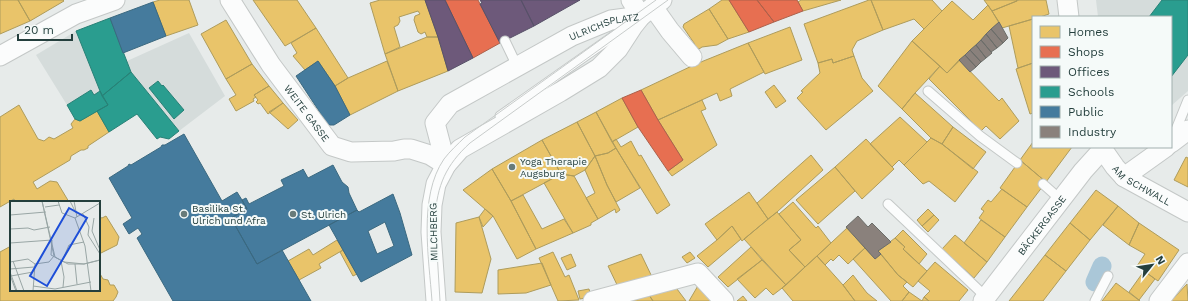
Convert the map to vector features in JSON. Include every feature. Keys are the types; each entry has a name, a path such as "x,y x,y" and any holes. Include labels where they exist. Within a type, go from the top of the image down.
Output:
{"street":[{"path":"0,56 72,7 115,0"},
{"name":"WEITE GASSE","path":"230,0 271,65 332,146 350,152 411,149 430,155 446,165"},
{"path":"631,0 652,8 694,61"},
{"path":"1067,0 1069,16"},
{"name":"ULRICHSPLATZ","path":"446,165 460,149 599,68 618,49 633,26 652,8"},
{"name":"ULRICHSPLATZ","path":"446,165 435,123 450,104 572,36 611,20 652,8"},
{"path":"1172,142 1188,130"},
{"name":"AM SCHWALL","path":"1101,148 1124,177 1188,212"},
{"name":"BÄCKERGASSE","path":"985,299 1101,148"},
{"path":"1124,177 1165,148"},
{"name":"MILCHBERG","path":"432,298 432,205 436,184 446,165"},
{"path":"1159,301 1188,263"},
{"path":"593,301 698,272 724,301"}],"lane":[{"path":"505,41 517,66"},
{"path":"928,91 980,136 1017,163"},
{"path":"1172,140 1188,100"},
{"path":"1043,184 1060,200"},
{"path":"888,204 985,299"},
{"path":"1095,301 1108,276"}],"shaded area":[{"path":"1096,0 1188,0 1188,91 1172,105 1172,16 1098,16"},
{"path":"110,18 127,61 189,33 225,96 179,131 131,72 102,96 94,95 91,90 67,105 36,55 76,31"}],"building: Homes":[{"path":"0,0 18,0 30,21 0,34"},
{"path":"18,0 63,0 64,1 30,21"},
{"path":"160,0 189,0 198,25 166,36 153,2"},
{"path":"253,0 297,0 316,28 285,46"},
{"path":"380,0 425,0 438,37 427,37 425,32 421,34 418,32 414,20 415,16 420,14 418,11 399,17 400,21 398,25 394,27 400,47 385,54 370,3"},
{"path":"722,0 729,0 749,32 728,39 709,9"},
{"path":"801,0 841,0 803,11 798,2"},
{"path":"871,0 883,30 857,41 852,50 854,56 833,63 832,59 818,63 804,24"},
{"path":"871,0 932,0 942,11 924,29 914,19 883,30"},
{"path":"984,0 1016,0 1017,1 992,11"},
{"path":"1019,0 1046,0 1049,14 1043,16 1032,16 1032,19 1002,28 992,11"},
{"path":"952,1 973,20 988,5 999,22 947,73 912,41"},
{"path":"709,9 728,39 717,45 702,47 699,49 696,48 683,27 684,24"},
{"path":"1032,19 1032,63 1018,68 1009,26"},
{"path":"226,20 252,64 226,79 201,34"},
{"path":"790,27 802,60 765,74 748,43"},
{"path":"316,28 348,78 335,86 318,61 305,70 293,56 297,53 291,43"},
{"path":"427,37 438,37 448,71 398,91 385,54"},
{"path":"912,41 940,66 902,109 878,86"},
{"path":"748,43 764,72 730,89 732,96 720,101 717,93 658,120 641,90 696,64"},
{"path":"854,56 862,78 873,91 826,130 797,98 803,92 801,91 820,73 818,63 832,59 833,63"},
{"path":"959,60 999,101 1002,98 1019,121 1000,139 986,126 981,131 929,79 940,66 947,73"},
{"path":"387,61 398,91 350,115 335,86 348,78"},
{"path":"1032,63 1032,113 1030,114 1016,69"},
{"path":"252,64 269,86 254,95 256,97 253,99 254,101 236,111 229,99 236,95 226,79"},
{"path":"774,85 786,101 776,108 765,92"},
{"path":"269,86 283,103 268,114 260,103 258,104 256,102 258,100 254,95"},
{"path":"915,93 953,127 942,144 931,138 902,109"},
{"path":"622,98 638,127 612,142 596,112"},
{"path":"702,100 706,109 701,111 717,145 672,176 668,171 683,160 658,120"},
{"path":"283,103 298,120 288,129 269,112"},
{"path":"19,105 38,139 44,141 49,137 54,139 73,128 71,124 75,119 80,121 97,111 109,132 88,146 88,148 71,156 70,160 33,182 37,189 50,181 57,182 68,201 15,201 14,199 0,207 0,117"},
{"path":"596,112 616,148 608,153 595,156 577,122"},
{"path":"900,117 927,142 904,165 899,160 892,167 870,144"},
{"path":"577,122 595,156 585,170 574,176 561,174 542,140"},
{"path":"953,127 986,152 973,169 942,144"},
{"path":"931,138 942,144 978,172 955,202 929,181 923,184 904,165"},
{"path":"616,139 621,147 631,141 639,156 641,155 670,205 657,214 612,142"},
{"path":"866,139 894,169 862,199 835,167"},
{"path":"542,140 561,174 511,201 492,169"},
{"path":"1032,143 1032,148 1071,148 1046,182 1020,160"},
{"path":"616,148 640,188 616,202 595,156 608,153"},
{"path":"811,155 823,170 768,219 757,203"},
{"path":"595,156 607,185 620,210 616,213 615,209 598,219 586,198 595,193 585,170"},
{"path":"1186,157 1188,158 1188,187 1174,180"},
{"path":"1020,160 1046,182 1027,207 1000,188"},
{"path":"835,167 855,191 818,224 796,200"},
{"path":"492,169 511,201 536,249 517,259 493,216 463,190"},
{"path":"561,174 574,176 598,219 591,223 591,225 573,233 544,183"},
{"path":"1002,189 1027,207 1005,237 979,218 984,211 981,209 988,200 991,202"},
{"path":"1096,190 1118,206 1090,240 1070,223"},
{"path":"749,192 768,219 742,241 732,226 717,240 705,224"},
{"path":"523,195 542,229 564,219 573,233 536,249 511,201"},
{"path":"793,202 816,228 818,226 831,243 805,267 789,250 801,240 779,214"},
{"path":"1118,206 1139,223 1129,245 1103,225"},
{"path":"485,209 493,216 483,227 479,217"},
{"path":"928,209 934,215 922,226 917,220"},
{"path":"777,212 801,240 789,250 805,267 786,285 744,239"},
{"path":"934,215 939,220 928,232 922,226"},
{"path":"106,216 119,237 117,245 100,254 100,217"},
{"path":"479,217 491,259 482,293 455,292 456,223"},
{"path":"981,220 1005,237 987,262 964,243"},
{"path":"1070,223 1090,240 1066,271 1045,255"},
{"path":"1139,223 1179,250 1158,281 1137,266 1145,254 1129,245"},
{"path":"732,226 741,239 708,267 697,256"},
{"path":"847,228 865,248 848,264 839,255 833,261 831,259 825,265 817,256"},
{"path":"903,230 927,254 919,264 903,249 905,247 895,238"},
{"path":"955,235 987,262 974,278 942,249"},
{"path":"895,238 905,247 903,249 927,271 913,287 898,275 878,251"},
{"path":"337,240 343,250 319,264 321,268 299,280 288,261 309,249 313,255"},
{"path":"10,247 10,291 100,291 100,274 103,279 108,280 110,285 114,285 118,292 113,301 0,301 0,252"},
{"path":"751,247 762,260 728,287 718,277"},
{"path":"865,248 875,259 881,254 898,275 907,282 903,286 909,292 902,301 891,301 853,259"},
{"path":"343,250 357,274 353,276 340,252"},
{"path":"553,252 565,277 569,275 579,300 558,301 539,258"},
{"path":"690,252 695,258 687,263 682,257"},
{"path":"571,254 576,266 567,270 561,258"},
{"path":"641,254 653,279 620,291 608,266"},
{"path":"1045,255 1066,271 1043,301 1009,301"},
{"path":"817,256 855,301 793,301 782,288"},
{"path":"762,260 786,285 773,295 766,288 755,298 737,279"},
{"path":"935,262 968,290 959,301 929,301 924,297 930,291 918,281"},
{"path":"542,263 551,285 526,293 498,294 498,270"},
{"path":"1144,271 1155,279 1139,300 1129,292"},
{"path":"853,275 867,293 877,301 855,301 843,285"},
{"path":"1116,283 1140,301 1102,301"},
{"path":"699,284 717,301 689,301"},
{"path":"1187,284 1188,301 1171,301"},
{"path":"674,285 686,301 653,301 647,292"},
{"path":"589,289 591,297 580,299 578,291"},
{"path":"647,292 653,301 618,301"},
{"path":"909,292 922,301 902,301"},
{"path":"743,296 747,301 737,301"},
{"path":"924,297 929,301 922,301"}],"building: Shops":[{"path":"445,0 478,0 500,43 473,58"},
{"path":"729,0 757,0 774,22 749,32"},
{"path":"757,0 797,0 803,11 774,22"},
{"path":"641,90 683,160 668,171 638,127 622,98"}],"building: Offices":[{"path":"425,0 445,0 473,58 448,71"},
{"path":"480,0 521,0 534,26 500,43 480,4 482,3"},
{"path":"521,0 580,0 534,26"}],"building: Schools":[{"path":"1162,0 1188,0 1188,55 1172,76 1172,16 1150,16"},
{"path":"110,18 131,72 102,96 76,31"},
{"path":"131,72 179,131 169,139 160,137 157,139 137,114 109,132 97,111 108,105 102,96"},
{"path":"158,81 184,110 174,119 149,88"},
{"path":"91,90 94,95 100,91 108,105 80,121 75,119 67,105"}],"building: Public":[{"path":"153,2 166,36 123,53 110,18"},
{"path":"318,61 335,86 350,115 334,125 328,125 296,76"},
{"name":"Basilika St. Ulrich und Afra","path":"184,134 222,201 237,192 242,200 247,209 231,218 257,264 282,250 311,301 173,301 137,238 142,234 138,228 129,234 123,224 132,218 109,178 129,164 131,165 162,145 165,145"},
{"name":"St. Ulrich","path":"333,165 342,182 348,187 349,193 357,210 257,264 231,218 247,209 242,200 246,198 249,204 284,186 281,180 303,169 308,178"},
{"path":"393,194 412,255 361,282 329,225 357,210 359,212","holes":["385,222 394,246 377,254 368,231"]}],"building: Industry":[{"path":"999,22 1008,38 1003,43 991,29"},
{"path":"991,29 1003,43 997,48 986,34"},
{"path":"986,34 997,48 991,52 981,40"},
{"path":"981,40 992,53 986,58 976,45"},
{"path":"976,45 986,58 981,62 970,50"},
{"path":"970,50 981,62 976,67 965,55"},
{"path":"965,55 976,67 970,72 959,60"},
{"path":"858,216 868,227 872,223 891,242 878,251 881,254 875,259 846,227"}],"waterway":[{"path":"1095,282 1102,266"}],"tram line":[{"path":"432,301 427,228 428,209 436,174 444,159 465,137 656,0"},
{"path":"440,301 435,218 436,206 444,176 455,159 470,143 668,0"}],"place":[{"name":"Yoga Therapie Augsburg","path":"512,167"},
{"name":"Basilika St. Ulrich und Afra","path":"184,214"},
{"name":"St. Ulrich","path":"293,214"}]}
